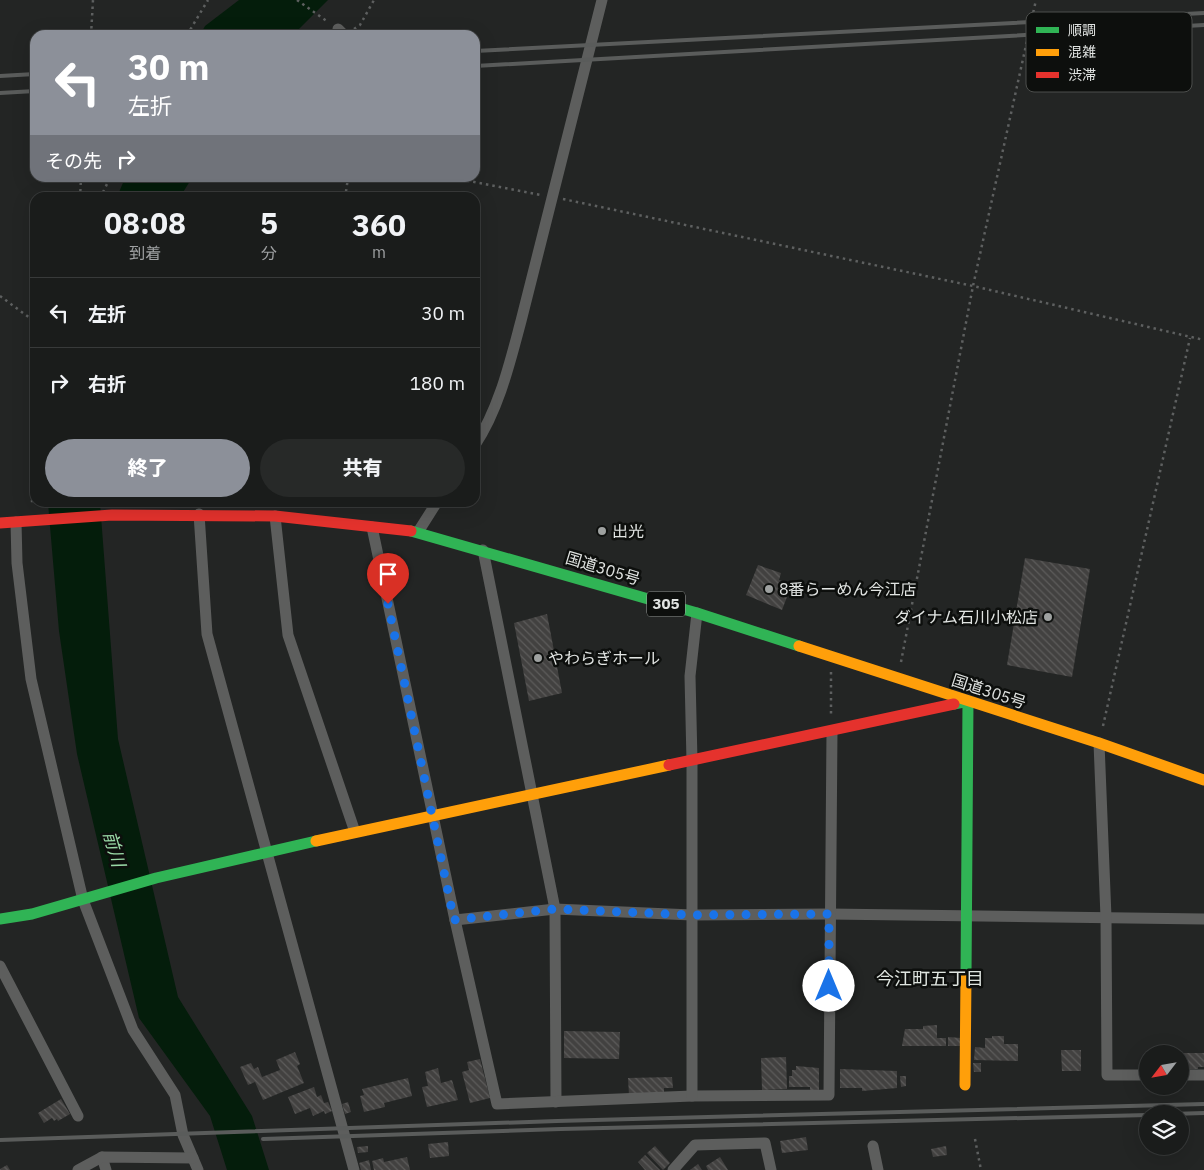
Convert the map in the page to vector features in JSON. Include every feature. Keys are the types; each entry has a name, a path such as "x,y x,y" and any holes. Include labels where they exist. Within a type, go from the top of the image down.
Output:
{"main road":[{"name":"国道305号","path":"0,523 112,515 199,514 276,516 418,532 697,614 831,656 1099,743 1204,780"},
{"path":"0,919 32,914 156,878 268,851 968,701 968,916 965,1086"}],"street":[{"path":"480,438 507,372 554,197 602,0"},
{"path":"418,532 435,507"},
{"path":"199,514 207,634 354,1170"},
{"path":"276,516 288,635 356,832"},
{"path":"16,522 19,588 31,679 82,900 133,1030 175,1094 183,1135 198,1170"},
{"path":"372,527 454,920 497,1104 692,1096 829,1095 832,731"},
{"path":"483,550 555,909 556,1102"},
{"path":"692,1096 692,761 690,676 697,614"},
{"path":"1099,743 1106,917 1107,1075 1139,1075"},
{"path":"454,920 555,909 692,915 829,914 1204,919"},
{"path":"0,966 78,1116"},
{"path":"1189,1075 1204,1075"},
{"path":"673,1170 695,1145 765,1143 771,1170"},
{"path":"873,1146 878,1170"},
{"path":"78,1170 102,1157 193,1158"},
{"path":"102,1157 106,1170"}],"path":[{"path":"91,30 93,0"},
{"path":"190,30 208,0"},
{"path":"297,0 343,30"},
{"path":"348,30 360,25 374,0"},
{"path":"898,678 973,286 1026,45"},
{"path":"475,182 973,286 1204,340"},
{"path":"0,296 30,318"},
{"path":"1099,743 1190,338"},
{"path":"32,507 32,522"},
{"path":"831,656 832,731"},
{"path":"975,1139 981,1170"}],"water":[{"path":"239,0 328,0 298,30 203,30 205,26"},
{"path":"123,182 189,182 183,192 119,192"},
{"name":"前川","path":"48,507 100,507 118,739 178,997 252,1116 269,1170 227,1170 210,1116 139,1018 77,754 59,631"}],"building":[{"name":"ダイナム石川小松店","path":"1025,558 1090,569 1072,677 1007,665"},
{"name":"8番らーめん今江店","path":"758,565 781,573 779,580 792,584 782,610 746,595"},
{"name":"やわらぎホール","path":"547,614 562,693 529,701 514,623"},
{"path":"937,1025 937,1038 946,1038 946,1046 902,1046 905,1029 923,1029 923,1026"},
{"path":"564,1031 620,1032 619,1059 564,1058"},
{"path":"992,1036 1004,1036 1004,1044 1018,1044 1018,1061 974,1060 975,1047 985,1048 985,1038 992,1038"},
{"path":"948,1037 961,1038 961,1046 948,1046"},
{"path":"1061,1050 1081,1050 1081,1071 1062,1071"},
{"path":"295,1052 300,1064 297,1066 304,1083 263,1100 255,1082 248,1085 240,1067 251,1063 254,1069 258,1067 262,1077 280,1070 276,1060"},
{"path":"1189,1053 1204,1053 1204,1067 1198,1067 1198,1069 1189,1069"},
{"path":"786,1057 787,1089 762,1090 761,1058"},
{"path":"480,1059 490,1098 470,1103 462,1072 469,1070 467,1062"},
{"path":"973,1063 981,1063 981,1072 974,1072"},
{"path":"796,1066 819,1068 819,1091 810,1091 810,1087 789,1087 789,1076 792,1076 792,1070 796,1070"},
{"path":"438,1068 441,1083 452,1080 458,1100 427,1107 422,1087 428,1086 425,1072"},
{"path":"840,1069 897,1071 897,1088 862,1091 862,1088 840,1088"},
{"path":"900,1076 906,1076 906,1086 901,1087"},
{"path":"672,1077 673,1088 664,1088 664,1094 629,1095 628,1078"},
{"path":"408,1078 412,1096 384,1103 385,1107 364,1112 360,1096 364,1095 362,1089"},
{"path":"314,1087 317,1097 321,1095 324,1103 328,1102 332,1111 325,1114 324,1111 313,1116 310,1108 295,1114 288,1097"},
{"path":"61,1099 70,1114 58,1121 57,1119 54,1121 52,1118 44,1123 38,1113"},
{"path":"348,1102 351,1112 345,1114 342,1104"},
{"path":"806,1137 808,1150 782,1153 780,1141"},
{"path":"448,1142 449,1156 430,1158 428,1144"},
{"path":"368,1146 368,1152 358,1153 357,1147"},
{"path":"655,1146 670,1163 663,1170 647,1153"},
{"path":"946,1146 947,1155 933,1157 931,1149"},
{"path":"645,1155 660,1170 645,1170 638,1162"},
{"path":"407,1157 410,1170 374,1170 372,1161 383,1158 384,1162"},
{"path":"720,1157 728,1170 708,1170 706,1166"},
{"path":"369,1160 371,1170 361,1170 359,1163"},
{"path":"698,1164 702,1170 690,1170"},
{"path":"7,1165 10,1170 0,1170 0,1169"}],"railway":[{"path":"1192,14 1204,13"},
{"path":"480,51 1026,22"},
{"path":"1192,26 1204,25"},
{"path":"480,66 1026,35"},
{"path":"0,76 30,74"},
{"path":"0,93 30,91"},
{"path":"0,1140 557,1121 1204,1104"},
{"path":"1189,1113 1204,1113"},
{"path":"263,1139 561,1129 1139,1115"}],"traffic: fast":[{"path":"411,531 697,613 799,646"},
{"path":"954,704 968,701 966,976"},
{"path":"0,919 32,914 156,878 316,841"}],"traffic: slow":[{"path":"799,646 1099,743 1204,780"},
{"path":"316,841 669,765"},
{"path":"965,1085 966,976"}],"traffic: jam":[{"path":"0,523 112,515 275,516 411,531"},
{"path":"669,765 954,704"}],"place":[{"name":"出光","path":"602,531"},
{"name":"8番らーめん今江店","path":"769,589"},
{"name":"ダイナム石川小松店","path":"1048,617"},
{"name":"やわらぎホール","path":"538,658"}],"district":[{"name":"今江町五丁目","path":"930,979"}],"route":[{"path":"388,604 454,920 555,909 692,915 829,914 829,986"}]}
